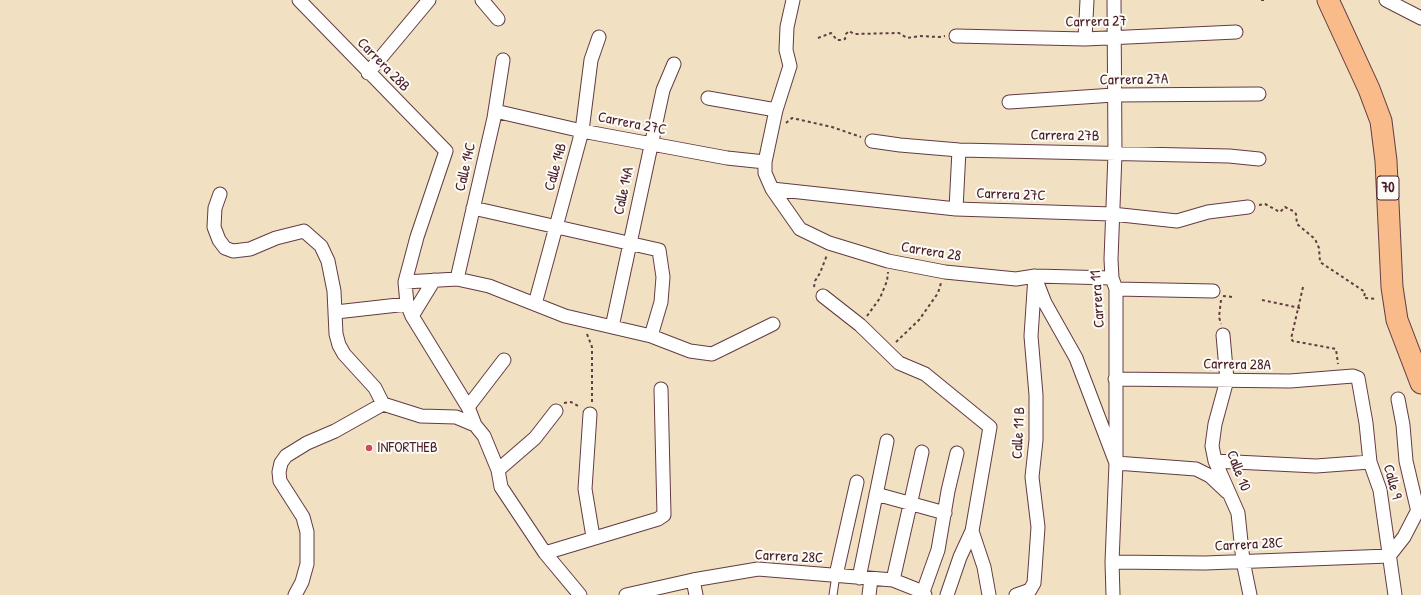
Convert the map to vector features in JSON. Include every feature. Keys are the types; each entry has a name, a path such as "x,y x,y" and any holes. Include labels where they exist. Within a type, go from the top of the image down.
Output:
{"main road":[{"name":"70","path":"1328,0 1369,89 1381,121 1386,161 1394,301 1397,320 1420,379"}],"street":[{"name":"Carrera 28B","path":"299,0 368,73 446,151 405,282"},
{"path":"368,73 429,0"},
{"path":"482,0 498,19"},
{"path":"765,162 776,110 790,66 786,50 788,27 793,0"},
{"path":"1085,38 1086,0"},
{"name":"Carrera 11","path":"1113,595 1112,562 1116,463 1112,214 1115,154 1114,0"},
{"path":"1386,0 1421,18"},
{"name":"Carrera 27","path":"956,36 1114,38 1236,32"},
{"name":"Calle 14B","path":"535,304 582,131 591,60 600,37"},
{"name":"Calle 14C","path":"457,279 495,111 503,60"},
{"name":"Calle 14A","path":"612,327 663,90 674,64"},
{"name":"Carrera 27A","path":"1009,102 1114,95 1259,94"},
{"path":"708,98 776,110"},
{"name":"Carrera 27C","path":"495,111 582,131 727,158 765,162"},
{"name":"Carrera 27B","path":"872,141 960,150 1229,156 1259,159"},
{"path":"956,209 960,150"},
{"name":"Carrera 28","path":"765,162 765,173 772,189 800,229 829,243 888,261 936,270 1016,279 1035,276 1114,284 1213,291"},
{"name":"Carrera 27C","path":"772,189 956,209 1112,214 1177,221 1208,212 1248,207"},
{"path":"220,194 215,208 214,227 219,240 225,248 233,251 250,249 276,238 304,231 321,246 328,261 336,312 336,334 339,344 344,354 375,388 383,404 421,416 456,417 475,424"},
{"path":"473,208 659,250 663,277 661,302 651,336"},
{"path":"1035,276 1046,303 1076,358 1116,463 1196,469 1210,476 1227,492"},
{"name":"Calle 11 B","path":"1016,595 1030,590 1034,583 1038,527 1032,477 1036,440 1036,395 1031,336 1035,276"},
{"path":"580,595 545,553 502,487 498,470 484,436 475,424 468,407 412,316 407,304 405,282 457,279 489,286 583,321 651,336 690,351 712,354 773,324"},
{"path":"412,316 434,280"},
{"path":"823,296 860,325 900,363 925,374 990,427 972,531 960,557 947,595"},
{"path":"336,312 407,304"},
{"name":"Calle 10","path":"1223,335 1227,380 1215,424 1212,446 1215,461 1227,492 1238,513 1243,560 1250,595"},
{"path":"468,407 504,360"},
{"name":"Carrera 28A","path":"1115,379 1290,381 1353,376 1358,378"},
{"name":"Calle 9","path":"1358,378 1366,424 1370,462 1380,490 1395,595"},
{"path":"545,553 664,515 661,389"},
{"path":"1389,556 1404,537 1419,508 1406,461 1404,425 1398,399"},
{"path":"295,595 302,582 307,564 307,532 303,517 280,481 279,472 281,464 286,456 307,443 334,431 383,404"},
{"path":"498,470 535,438 556,411"},
{"path":"590,414 585,489 593,537"},
{"path":"869,595 865,578 876,494 887,441"},
{"path":"893,580 922,452"},
{"path":"924,594 938,550 944,512 957,453"},
{"path":"1215,461 1316,466 1370,462"},
{"path":"836,575 857,482"},
{"path":"876,494 944,512"},
{"path":"972,531 984,567 989,595"},
{"name":"Carrera 28C","path":"1112,562 1205,563 1243,560 1389,556"},
{"name":"Carrera 28C","path":"626,595 693,580 758,569 893,580 924,594"},
{"path":"693,580 696,595"}],"lane":[{"path":"834,595 836,575"}],"path":[{"path":"1260,0 1267,0"},
{"path":"818,38 830,33 837,40 841,40 845,38 849,31 854,34 899,33 907,38 920,36 939,38 956,36"},
{"path":"771,135 792,118 832,126 872,141"},
{"path":"1248,207 1265,204 1280,212 1285,208 1293,211 1296,214 1297,224 1315,239 1319,248 1320,262 1365,292 1364,298 1394,301"},
{"path":"823,296 815,290 813,286 823,266 829,243"},
{"path":"860,325 880,298 887,281 888,261"},
{"path":"886,350 919,320 938,293 943,274 936,270"},
{"path":"1303,288 1300,308 1291,339 1293,341 1336,349 1340,378"},
{"path":"1223,335 1219,318 1221,295 1232,297"},
{"path":"1262,300 1300,308"},
{"path":"556,411 567,402 571,402 590,414 593,388 592,347 583,321"}],"place":[{"name":"INFORTHEB","path":"369,448"}]}
